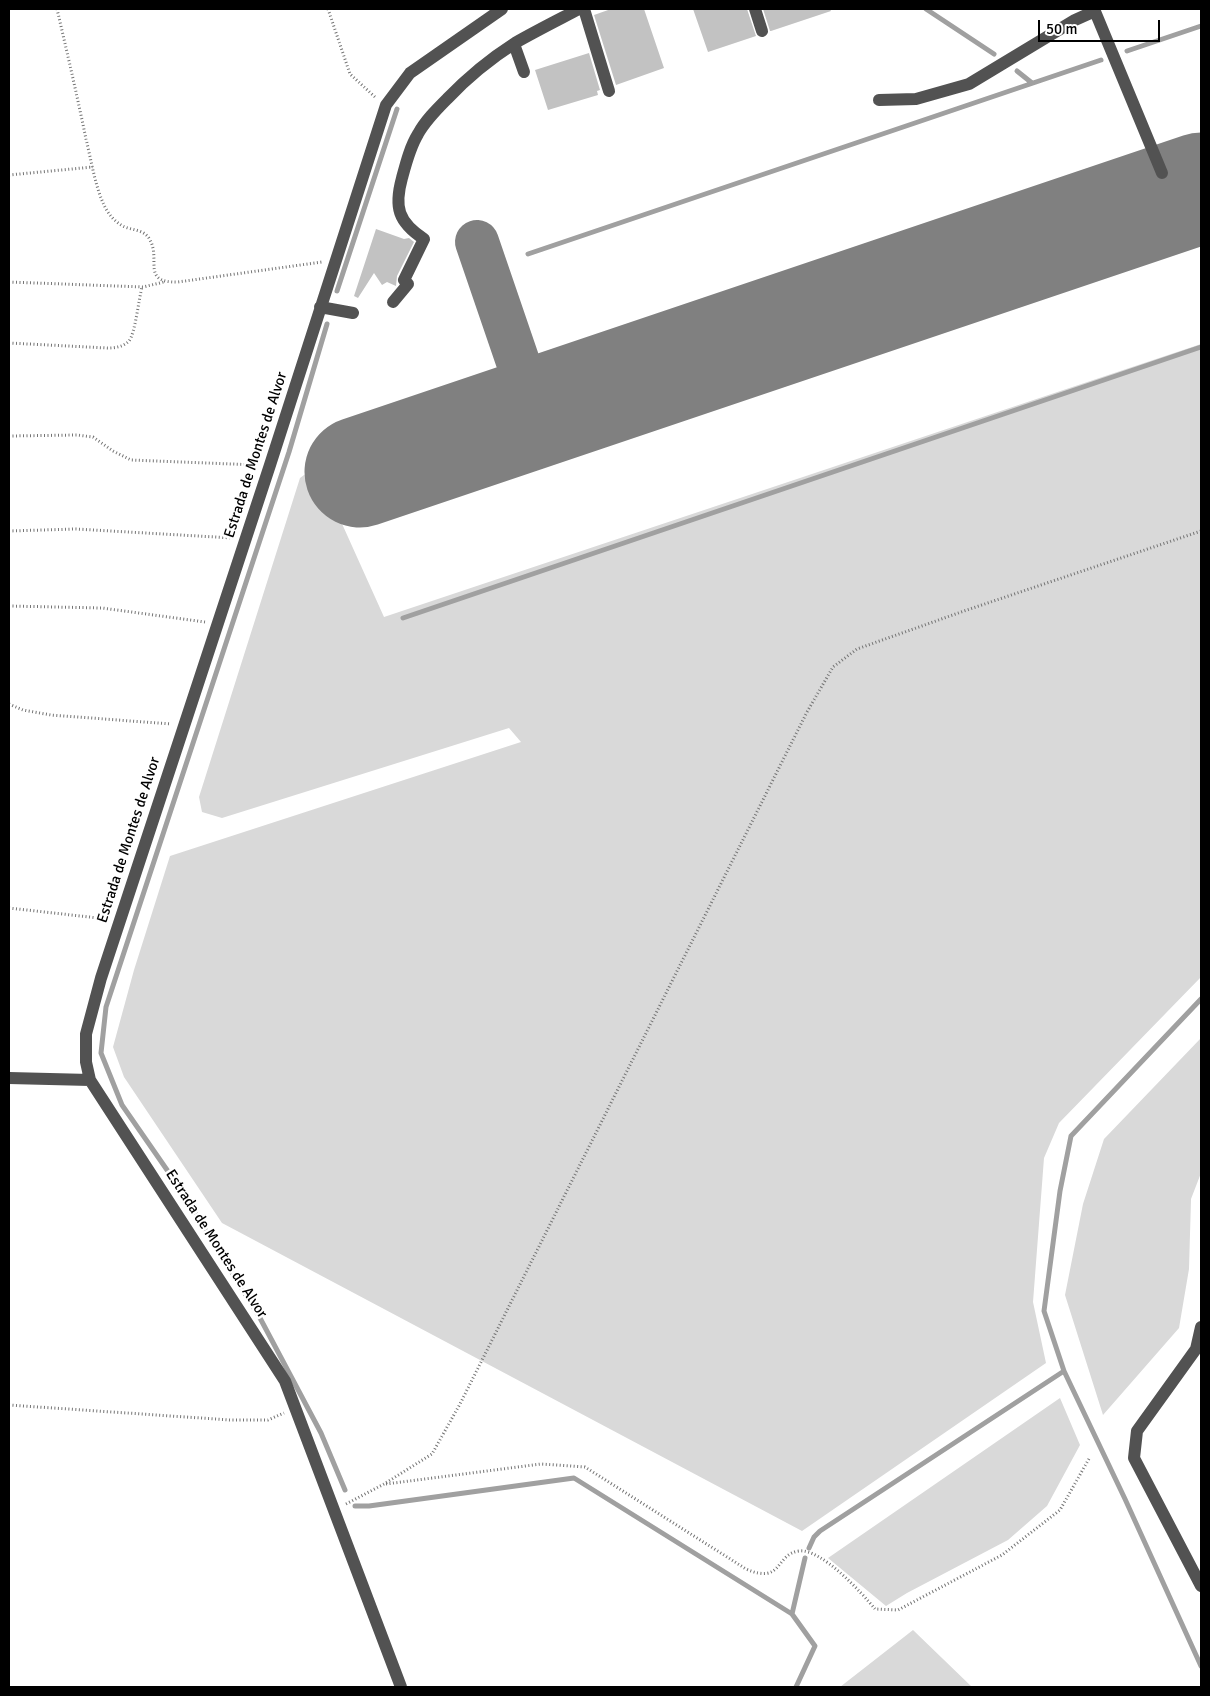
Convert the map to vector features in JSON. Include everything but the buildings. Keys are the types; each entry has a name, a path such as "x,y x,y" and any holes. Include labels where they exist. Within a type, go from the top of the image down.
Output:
{"street":[{"name":"Estrada de Montes de Alvor","path":"401,1687 285,1381 90,1080 86,1062 86,1034 101,978 246,539 386,105 410,73 502,9"},
{"path":"394,302 408,284 404,280 424,239 407,226 401,216 398,195 417,135 431,115 464,81 514,44 579,9"},
{"path":"584,9 609,91"},
{"path":"755,9 762,32"},
{"path":"879,100 916,98 969,84 1075,20 1095,10 1162,173"},
{"path":"514,44 524,72"},
{"path":"320,306 353,313"},
{"path":"9,1078 90,1080"},
{"path":"1201,1327 1196,1349 1137,1431 1134,1458 1201,1586"}],"path":[{"path":"57,9 103,204 111,217 122,226 142,232 149,239 152,247 153,266 157,277 165,282"},
{"path":"328,9 350,74 386,105"},
{"path":"9,176 93,167"},
{"path":"9,282 142,287 165,282 178,282 335,260"},
{"path":"9,343 106,348 120,347 130,341 134,332 142,287"},
{"path":"9,436 76,434 93,437 113,451 131,460 270,465"},
{"path":"9,531 76,529 246,539"},
{"path":"334,1510 384,1484 432,1454 460,1404 802,721 832,667 857,649 1201,531"},
{"path":"9,606 102,608 218,624"},
{"path":"9,704 23,710 51,715 184,725"},
{"path":"9,908 120,920"},
{"path":"9,1405 230,1420 268,1420 296,1408"},
{"path":"384,1484 541,1464 585,1467 746,1569 758,1574 767,1574 792,1553 802,1550 823,1559 851,1581 875,1609 898,1610 1002,1555 1060,1510 1090,1457"}],"shaded area":[{"path":"1201,344 1201,977 1059,1123 1044,1158 1033,1302 1046,1363 802,1531 222,1223 124,1077 113,1047 134,970 170,856 521,742 509,728 222,818 202,812 199,797 300,478 316,466 384,617"},
{"path":"1201,1038 1201,1173 1191,1199 1189,1269 1179,1328 1103,1415 1065,1295 1083,1204 1104,1139"},
{"path":"1060,1398 1080,1445 1047,1506 1008,1540 886,1606 828,1558"},
{"path":"913,1630 972,1687 840,1687"}],"waterway":[{"path":"926,9 994,54"},
{"path":"1127,51 1201,26"},
{"path":"528,254 1101,60"},
{"path":"1017,71 1032,83"},
{"path":"337,291 397,109"},
{"path":"327,324 289,452 106,1007 101,1053 122,1105 183,1193 260,1318 321,1433 345,1490"},
{"path":"403,618 1201,347"},
{"path":"1201,999 1071,1136 1060,1191 1044,1311 1064,1371 1201,1666"},
{"path":"809,1548 814,1537 820,1531 1064,1371"},
{"path":"355,1506 369,1506 574,1478 792,1614 815,1646 796,1687"},
{"path":"792,1614 805,1558"}],"taxiway":[{"path":"477,242 529,394 526,408 517,419"}],"runway":[{"path":"360,472 1201,188"}]}
